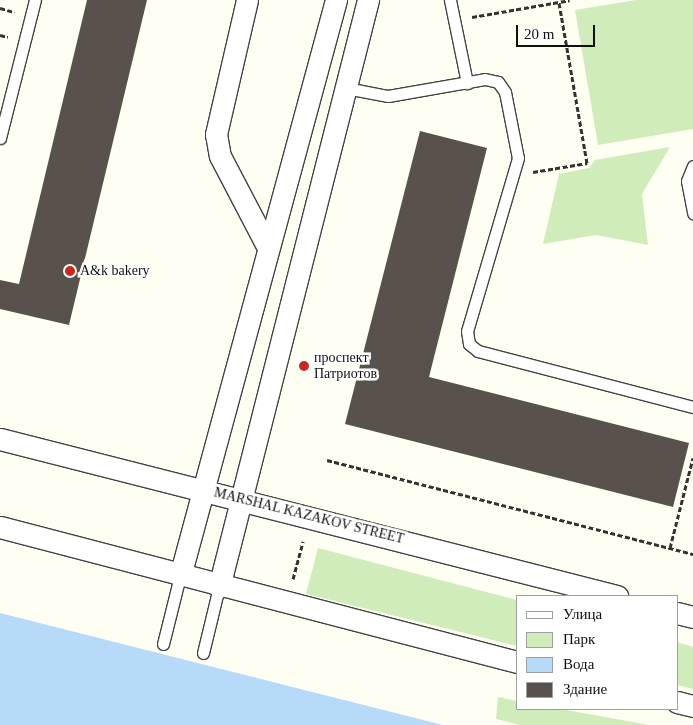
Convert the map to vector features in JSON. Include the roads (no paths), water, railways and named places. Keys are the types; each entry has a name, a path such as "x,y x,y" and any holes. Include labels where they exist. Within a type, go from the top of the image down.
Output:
{"street":[{"path":"247,0 216,134 220,156 268,248"},
{"path":"180,576 336,0"},
{"path":"219,587 368,0"},
{"name":"MARSHAL KAZAKOV STREET","path":"0,439 613,595"},
{"path":"0,527 219,587 516,662"},
{"path":"678,613 693,617"},
{"path":"678,702 693,706"}],"lane":[{"path":"0,138 35,0"},
{"path":"450,0 467,82"},
{"path":"346,88 388,96 467,82 491,81 505,92 518,158 467,331 469,344 478,351 693,407"},
{"path":"693,166 687,181 693,213"},
{"path":"163,644 180,576"},
{"path":"203,654 219,587"}],"water":[{"path":"0,613 443,725 0,725"}],"place":[{"name":"A&k bakery","path":"70,271"},
{"name":"проспект Патриотов","path":"304,366"}]}
